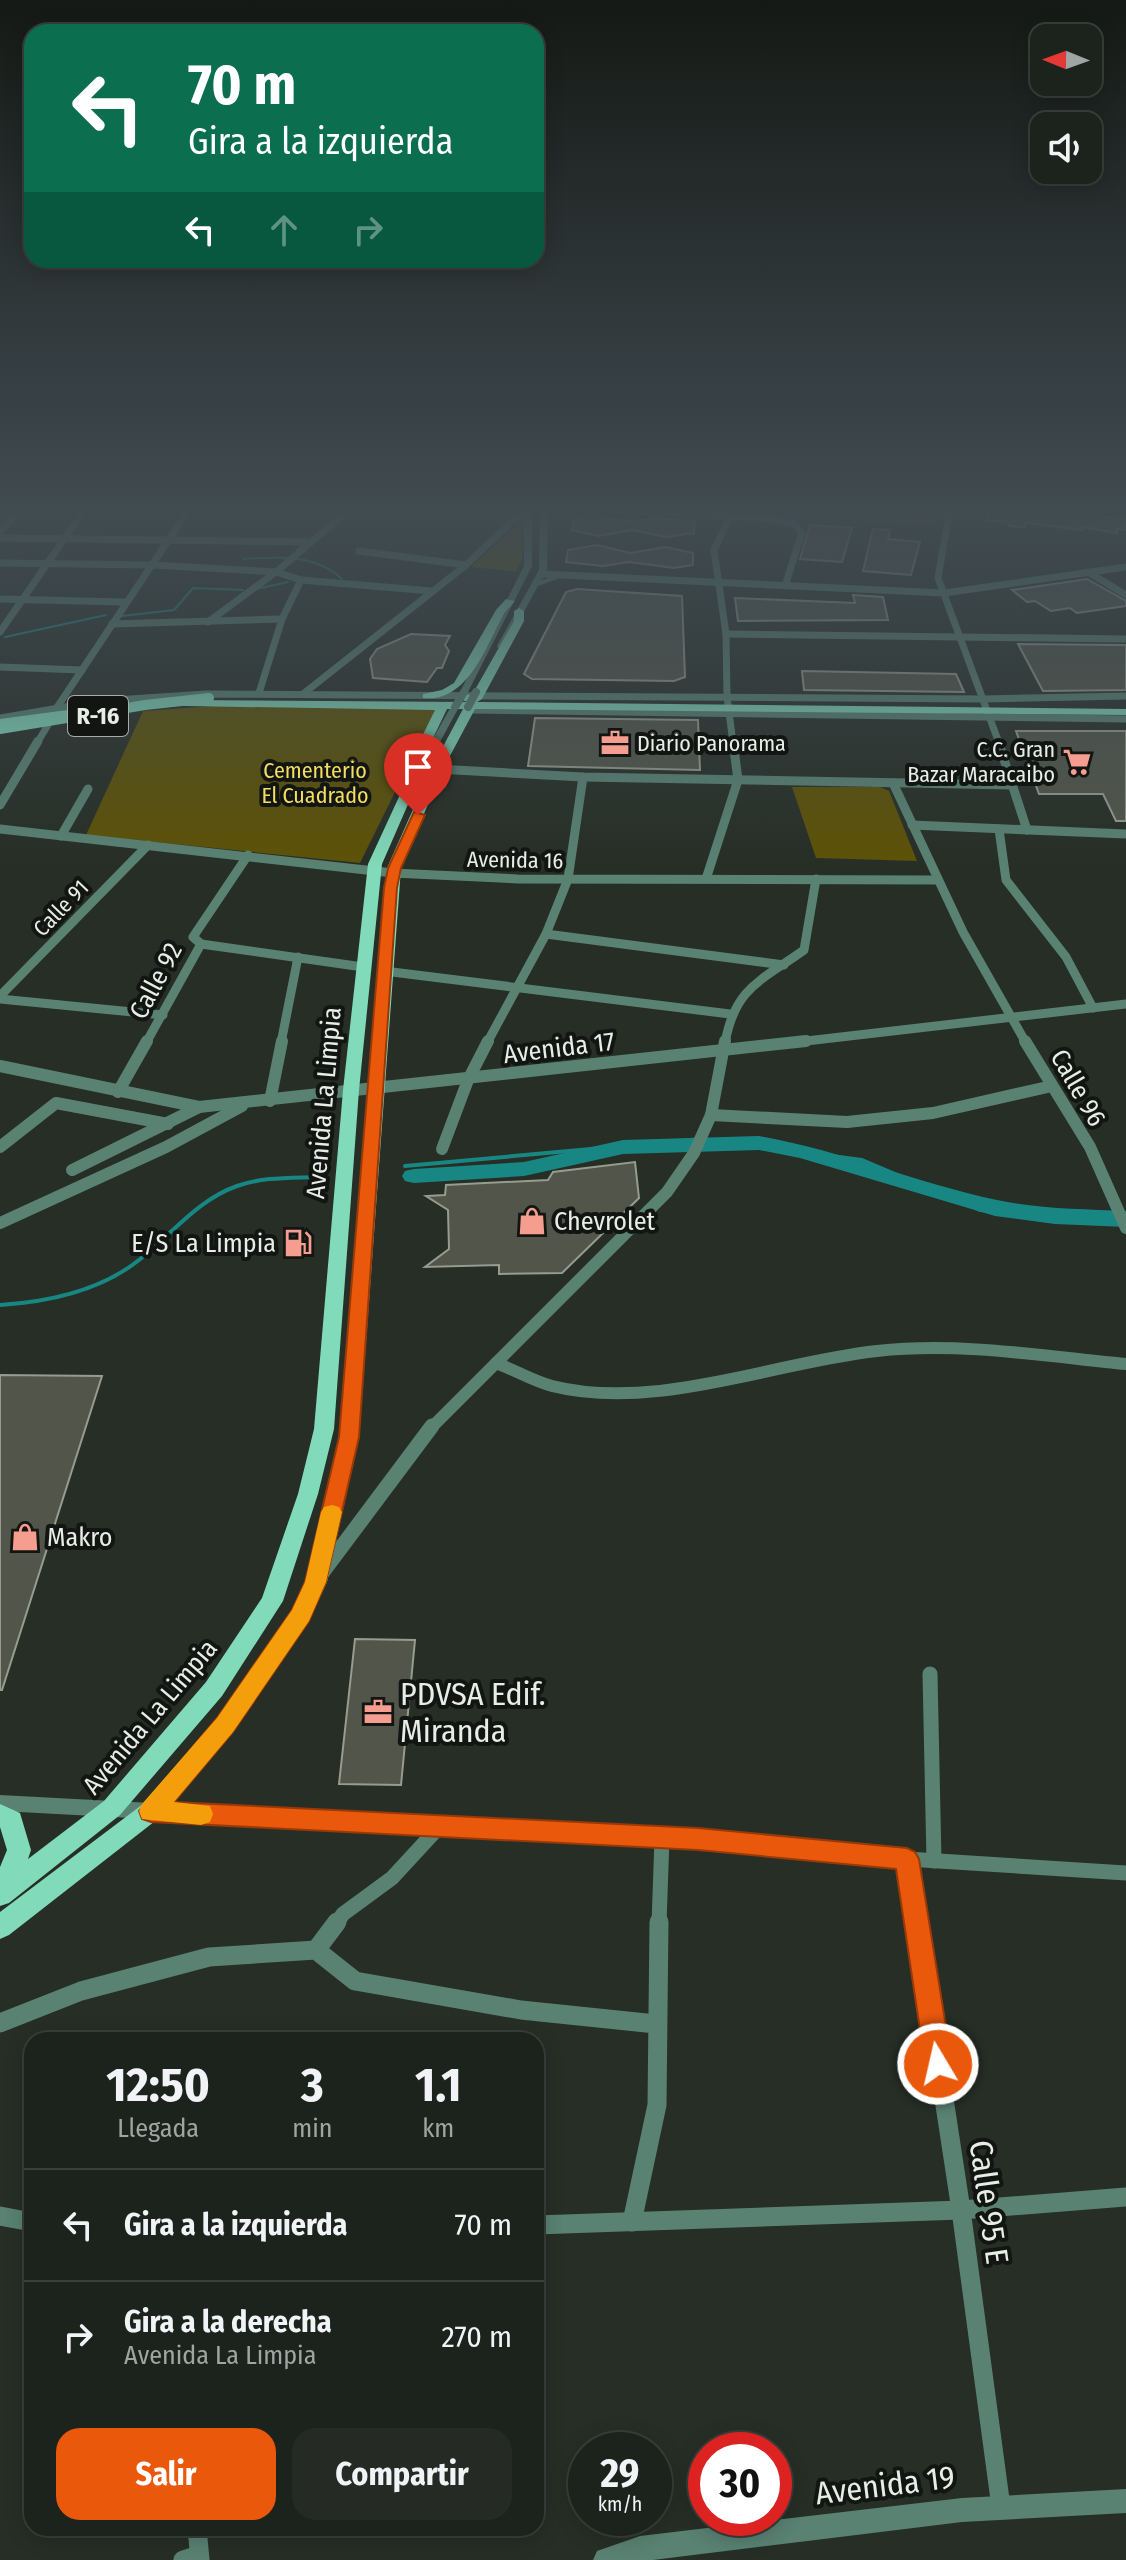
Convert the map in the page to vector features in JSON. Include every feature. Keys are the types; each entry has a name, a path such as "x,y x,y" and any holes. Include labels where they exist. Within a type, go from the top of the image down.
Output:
{"main road":[{"path":"405,698 435,699 453,690 490,628"},
{"path":"384,872 515,628"},
{"name":"R-16","path":"0,731 140,705 209,698 405,698 474,702 986,708 1126,701"},
{"path":"384,872 415,763 440,713 435,699"},
{"name":"R-16","path":"0,720 119,705 435,699 474,702"},
{"name":"R-16","path":"0,731 196,703"},
{"path":"1025,708 1126,717"},
{"name":"Avenida La Limpia","path":"1,1894 112,1808 214,1689 272,1601 308,1494 324,1429 363,967 384,872"},
{"name":"Avenida La Limpia","path":"0,1927 151,1811 225,1725 301,1615 316,1582 349,1437 384,971 384,872"},
{"path":"0,1815 11,1821 19,1850 1,1894"}],"street":[{"path":"56,709 109,628"},
{"path":"259,693 279,628"},
{"path":"303,694 385,628"},
{"path":"495,645 501,628"},
{"path":"410,786 436,752 507,628"},
{"path":"706,879 738,780 729,705 725,628"},
{"path":"957,628 1027,830"},
{"path":"726,634 1089,639 1122,643"},
{"path":"0,667 82,670"},
{"name":"R-16","path":"0,720 137,698 259,693 435,699"},
{"name":"R-16","path":"986,708 1126,701"},
{"name":"R-16","path":"986,708 1126,717"},
{"path":"0,805 48,725"},
{"path":"436,752 437,769 583,777 1013,785"},
{"path":"442,1149 468,1080 516,985 546,934 568,879 583,777"},
{"name":"Calle 96","path":"893,783 936,880 1009,1016 1052,1086 1119,1208 1126,1227"},
{"path":"61,836 88,789"},
{"path":"912,825 1126,834"},
{"name":"Avenida 16","path":"0,829 384,872 568,879 936,880"},
{"path":"999,829 1006,880 1058,945 1093,1008"},
{"name":"Calle 91","path":"0,997 148,845"},
{"name":"Calle 92","path":"118,1092 201,944 193,937 248,855"},
{"path":"316,1582 434,1424 667,1192 694,1153 711,1115 730,1014 745,992 804,950 816,879"},
{"path":"546,934 784,965"},
{"path":"201,944 363,967"},
{"path":"270,1101 298,957"},
{"path":"384,971 730,1014"},
{"path":"0,997 163,1015"},
{"name":"Avenida 17","path":"0,1066 199,1107 468,1080 1126,1004"},
{"path":"711,1115 847,1122 933,1113 1052,1086"},
{"path":"0,1147 56,1103 168,1124"},
{"path":"0,1223 166,1147 247,1104"},
{"path":"72,1170 199,1107"},
{"path":"496,1363 553,1386 594,1392 652,1389 877,1351 951,1348 1126,1364"},
{"path":"930,1674 934,1861"},
{"path":"0,1803 739,1842 907,1859 1126,1873"},
{"path":"316,1950 343,1914 392,1878 440,1826"},
{"path":"632,2222 657,2105 656,2024 662,1838"},
{"name":"Calle 95 E","path":"907,1859 961,2210 1001,2507"},
{"path":"0,2023 81,1991 209,1957 316,1950 355,1981 521,2010 656,2024"},
{"path":"544,2225 961,2210 1126,2197"},
{"path":"0,2216 24,2220"},
{"name":"Avenida 19","path":"606,2560 1001,2507 1126,2501"},
{"path":"194,2558 196,2536"}],"green space":[{"name":"Cementerio El Cuadrado","path":"215,706 437,707 360,863 86,835 143,711"},
{"path":"792,787 880,787 889,791 917,861 816,858"}],"building":[{"path":"547,628 683,628 685,677 674,681 532,679 524,674"},
{"path":"411,634 450,636 445,645 449,651 442,668 437,668 427,682 373,678 370,659 377,649"},
{"path":"1018,644 1126,645 1126,690 1043,691"},
{"path":"802,671 956,674 964,692 804,690"},
{"name":"Diario Panorama","path":"535,718 698,720 700,770 528,766"},
{"name":"C.C. Gran Bazar Maracaibo","path":"1016,731 1126,731 1126,821 1116,821 1103,794 1039,794"},
{"name":"Chevrolet","path":"635,1162 639,1198 562,1273 499,1274 499,1265 425,1267 449,1249 448,1210 426,1196 445,1195 446,1185 548,1180 553,1172"},
{"name":"Makro","path":"0,1375 102,1376 2,1690 0,1690"},
{"name":"PDVSA Edif. Miranda","path":"355,1639 415,1640 401,1785 339,1784"}],"waterway":[{"path":"5,637 44,628"},
{"path":"405,1166 701,1139 862,1160 980,1210 1117,1218"},
{"path":"414,1176 524,1169 623,1147 759,1143 804,1151 995,1208 1055,1216 1126,1219"},
{"path":"0,1305 55,1298 108,1280 139,1260 209,1200 237,1186 266,1179 316,1177"}],"slow traffic":[{"path":"201,1814 151,1811 225,1725 301,1615 316,1582 332,1512"}],"place":[{"name":"Diario Panorama","path":"615,743"},
{"name":"C.C. Gran Bazar Maracaibo","path":"1077,762"},
{"name":"Chevrolet","path":"532,1221"},
{"name":"E/S La Limpia","path":"298,1243"},
{"name":"Makro","path":"25,1537"},
{"name":"PDVSA Edif. Miranda","path":"378,1712"}],"route":[{"path":"418,815 394,868 391,888 349,1437 316,1582 301,1615 225,1725 151,1811 698,1839 907,1859 938,2064"}]}
